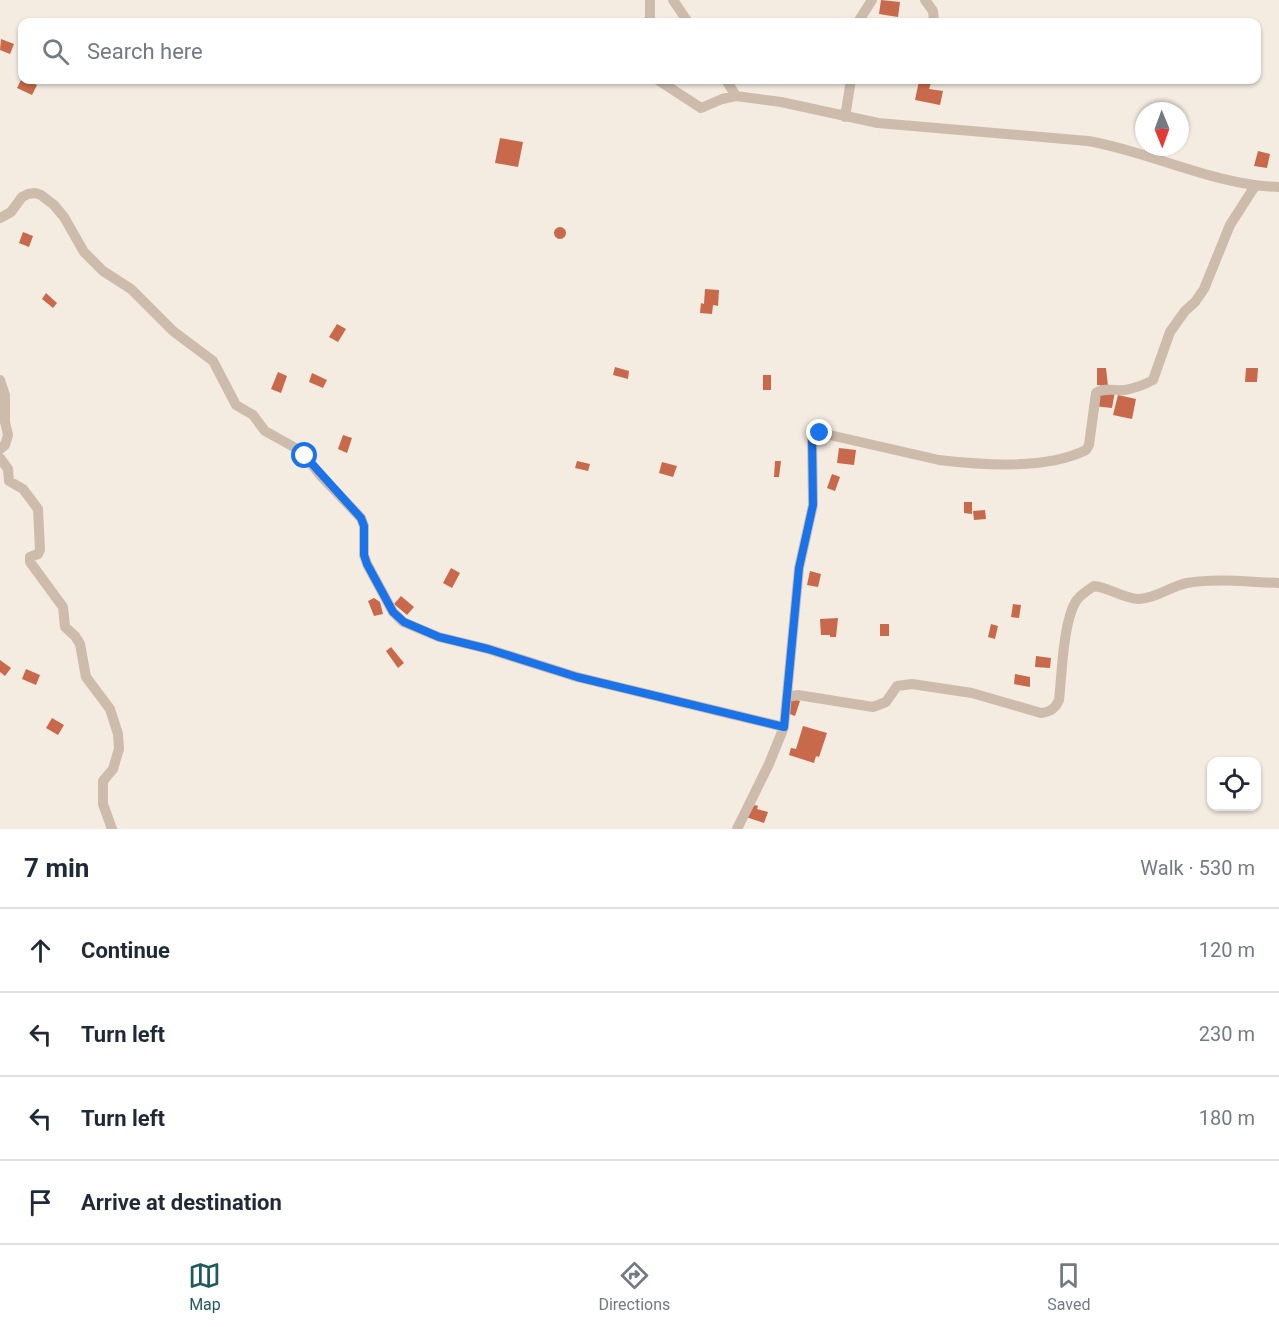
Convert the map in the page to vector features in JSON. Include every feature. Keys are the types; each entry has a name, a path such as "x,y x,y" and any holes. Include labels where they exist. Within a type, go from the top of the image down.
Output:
{"street":[{"path":"650,0 650,18"},
{"path":"674,0 685,18"},
{"path":"861,18 872,0"},
{"path":"925,0 933,11 934,18"},
{"path":"664,84 701,108 736,96 781,102 878,123 1088,141 1256,186 1279,187"},
{"path":"728,84 736,96"},
{"path":"845,117 850,84"},
{"path":"737,829 769,764 784,727 799,568 813,505 812,435 820,433 939,460 958,462 1048,462 1086,450 1089,445 1096,393 1104,389 1122,391 1139,387 1153,380 1170,332 1204,289 1230,225 1256,186"},
{"path":"0,218 11,212 22,196 35,193 41,195 64,217 84,252 103,271 131,289 173,331 213,361 236,405 253,415 265,431 301,451 320,475 361,518 364,526 364,555 367,564 393,612 404,622 439,637 488,649 577,677 784,727"},
{"path":"0,380 5,395 5,422 8,435 5,445 0,449"},
{"path":"0,458 8,469 9,481 23,489 38,509 40,549 38,554 31,555 30,562 63,607 64,627 80,644 86,677 110,709 118,734 119,749 113,769 103,781 103,804 112,829"},
{"path":"788,697 798,695 873,707 886,702 897,686 912,684 972,693 1041,713 1048,712 1056,706 1059,700 1070,617 1077,601 1084,592 1094,586 1104,587 1139,599 1186,584 1279,584"}],"building":[{"path":"881,0 900,2 898,17 879,14"},
{"path":"1,39 14,44 10,54 0,50"},
{"path":"19,84 37,85 32,95 17,88"},
{"path":"918,84 931,84 929,89 943,91 940,105 915,100"},
{"path":"500,138 523,142 518,167 495,163"},
{"path":"1258,151 1270,154 1267,168 1254,166"},
{"path":"560,227 566,233 560,239 554,233"},
{"path":"23,232 33,236 29,247 19,243"},
{"path":"705,289 719,290 718,306 713,305 712,314 700,313 701,303 704,304"},
{"path":"46,293 57,303 53,308 42,299"},
{"path":"337,324 346,329 338,342 329,337"},
{"path":"615,367 629,371 628,379 613,375"},
{"path":"1097,368 1106,368 1108,386 1097,385"},
{"path":"1246,368 1258,368 1257,382 1245,382"},
{"path":"278,372 287,376 281,393 271,389"},
{"path":"312,373 327,380 323,388 309,382"},
{"path":"763,375 771,375 771,390 763,390"},
{"path":"1097,389 1115,391 1112,408 1094,406"},
{"path":"1118,395 1136,399 1132,419 1113,415"},
{"path":"343,435 352,438 347,453 338,449"},
{"path":"839,448 856,450 854,465 837,463"},
{"path":"577,461 590,464 588,471 575,468"},
{"path":"775,461 781,461 779,477 774,477"},
{"path":"662,462 677,466 673,477 659,473"},
{"path":"832,474 840,477 835,491 827,488"},
{"path":"964,502 972,502 972,514 964,513"},
{"path":"985,510 986,519 974,520 973,511"},
{"path":"451,568 460,573 452,588 443,583"},
{"path":"810,571 821,574 818,587 807,585"},
{"path":"401,596 414,607 407,615 394,604"},
{"path":"374,598 380,602 383,614 374,616 368,601"},
{"path":"1013,604 1021,605 1019,618 1011,617"},
{"path":"838,618 836,637 821,635 820,619"},
{"path":"880,624 889,624 889,636 880,636"},
{"path":"991,624 998,626 995,639 988,637"},
{"path":"391,647 404,663 398,668 386,651"},
{"path":"1036,656 1051,658 1050,668 1035,667"},
{"path":"0,660 11,668 5,676 0,672"},
{"path":"26,669 40,675 36,685 22,679"},
{"path":"1015,674 1030,677 1030,687 1014,684"},
{"path":"791,698 800,701 795,716 787,713"},
{"path":"52,718 64,725 58,735 46,728"},
{"path":"803,726 827,733 819,757 816,756 814,763 789,755 791,748 796,749"},
{"path":"755,805 758,806 757,809 768,812 764,823 743,816"}],"route":[{"path":"305,456 361,518 364,526 364,555 367,564 393,612 404,622 439,637 488,649 577,677 784,727 799,568 813,505 812,435 820,433"}]}
